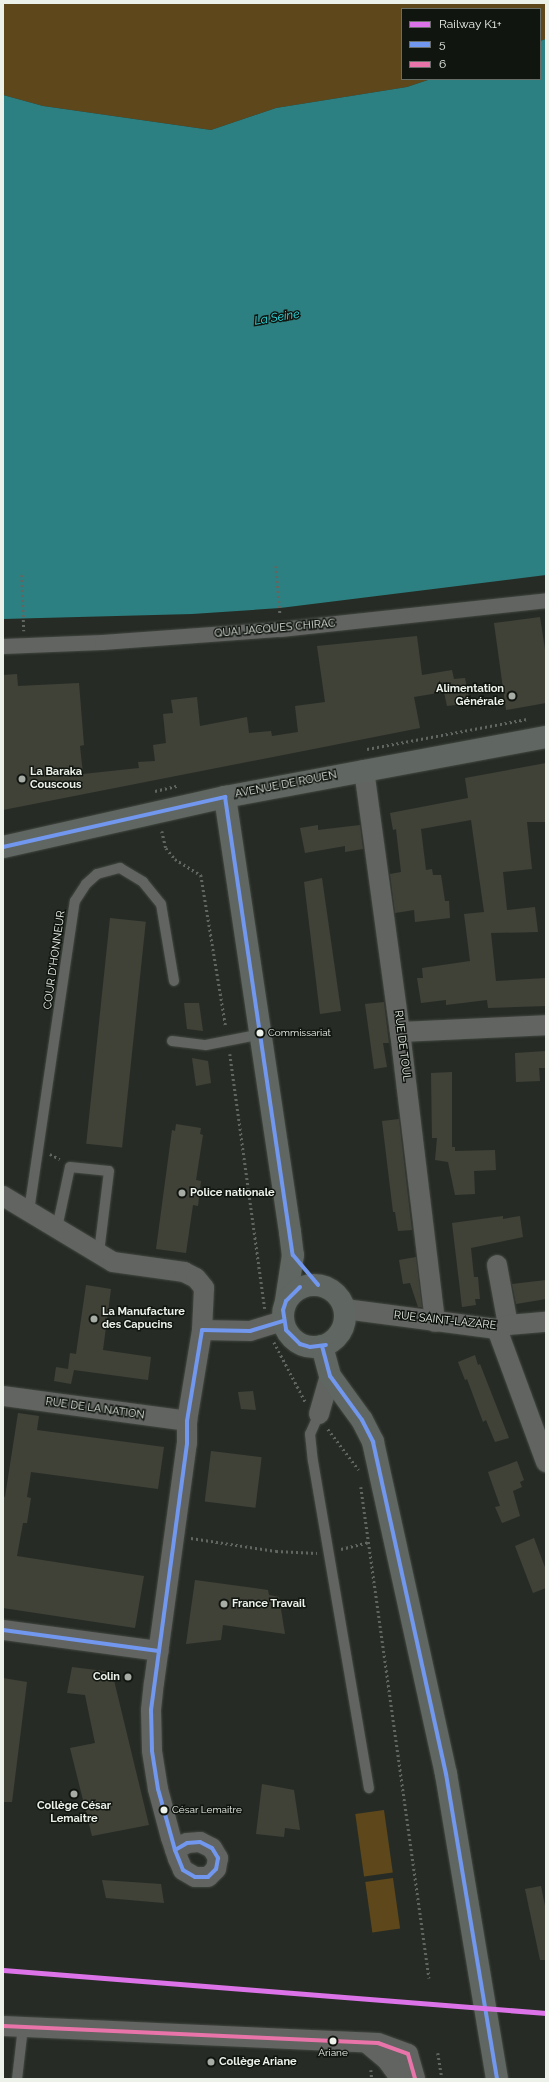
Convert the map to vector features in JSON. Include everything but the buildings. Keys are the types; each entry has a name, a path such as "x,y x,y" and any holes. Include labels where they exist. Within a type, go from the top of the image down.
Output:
{"main road":[{"name":"AVENUE DE ROUEN","path":"3,847 225,797 546,737"},
{"path":"225,797 262,1034 293,1255 279,1316 286,1330 300,1344 310,1347 322,1346 339,1335 343,1327 345,1309 336,1293 318,1285 293,1255"},
{"path":"279,1316 300,1287 318,1285"},
{"path":"322,1346 330,1376 362,1420 373,1442 446,1774 482,1979 495,2069"}],"street":[{"name":"QUAI JACQUES CHIRAC","path":"3,646 102,642 282,629 546,600"},
{"name":"RUE DE TOUL","path":"364,770 400,1032 435,1322"},
{"path":"400,1032 546,1025"},
{"path":"3,1196 113,1262 184,1272 196,1278 204,1288 202,1330 187,1421 187,1443 151,1710 152,1750 158,1789 175,1850"},
{"path":"497,1265 502,1327 546,1462"},
{"name":"RUE SAINT-LAZARE","path":"345,1309 435,1322 502,1327 546,1322"},
{"path":"202,1330 250,1330 279,1316"},
{"path":"317,1415 330,1376"},
{"name":"RUE DE LA NATION","path":"3,1396 187,1421"},
{"path":"317,1415 349,1403"},
{"path":"3,1630 159,1651"},
{"path":"3,2026 368,2044 378,2043 408,2054 415,2079"},
{"path":"368,2044 387,2060 401,2079"}],"lane":[{"name":"COUR D'HONNEUR","path":"29,1212 75,901 86,884 97,874 120,868 143,882 161,904 174,981"},
{"path":"172,1041 206,1045 262,1034"},
{"path":"57,1228 70,1167 109,1171 99,1253"},
{"path":"317,1415 310,1434 312,1454 369,1788"},
{"path":"17,2079 23,2027"}],"path":[{"path":"276,566 280,611"},
{"path":"22,575 24,626"},
{"path":"167,810 160,821 166,848 175,859 201,874 228,1041 279,1316 317,1415 359,1471 429,1978"},
{"path":"39,1149 56,1156 70,1167"},
{"path":"174,1536 276,1551 322,1553"},
{"path":"341,1549 369,1542"},
{"path":"438,2053 442,2079"}],"shaded area":[{"path":"3,3 546,3 546,39 541,41 541,8 401,8 401,80 428,80 407,87 276,108 211,130 43,106 3,95"},
{"path":"384,1810 393,1872 364,1876 355,1814"},
{"path":"393,1878 400,1929 372,1932 365,1882"}],"water":[{"name":"La Seine","path":"546,39 546,575 280,608 192,614 3,619 3,95 43,106 211,130 276,108 407,87 428,80 541,80 541,41"}],"rail line":[{"name":"K1+","path":"3,1970 546,2013"}],"transit line":[{"name":"5","path":"3,847 225,797 293,1255 318,1285"},
{"name":"5","path":"300,1287 286,1301 283,1310 286,1330 300,1344 310,1347 326,1345"},
{"name":"5","path":"175,1850 158,1789 152,1750 151,1710 187,1443 187,1421 202,1330 250,1331 283,1321"},
{"name":"5","path":"322,1346 330,1376 362,1420 373,1442 446,1774 497,2079"},
{"name":"5","path":"3,1630 159,1651"},
{"name":"5","path":"200,1842 212,1848 218,1858 216,1869 208,1877 195,1877 183,1870 175,1850 187,1843 200,1842"},
{"name":"6","path":"3,2026 378,2043 408,2054 415,2079"}],"place":[{"name":"Alimentation Générale","path":"512,696"},
{"name":"La Baraka Couscous","path":"22,779"},
{"name":"Commissariat","path":"260,1033"},
{"name":"Police nationale","path":"182,1193"},
{"name":"La Manufacture des Capucins","path":"94,1319"},
{"name":"France Travail","path":"224,1604"},
{"name":"Colin","path":"128,1677"},
{"name":"Collège César Lemaitre","path":"74,1794"},
{"name":"César Lemaitre","path":"164,1810"},
{"name":"Ariane","path":"333,2041"},
{"name":"Collège Ariane","path":"211,2062"}]}
